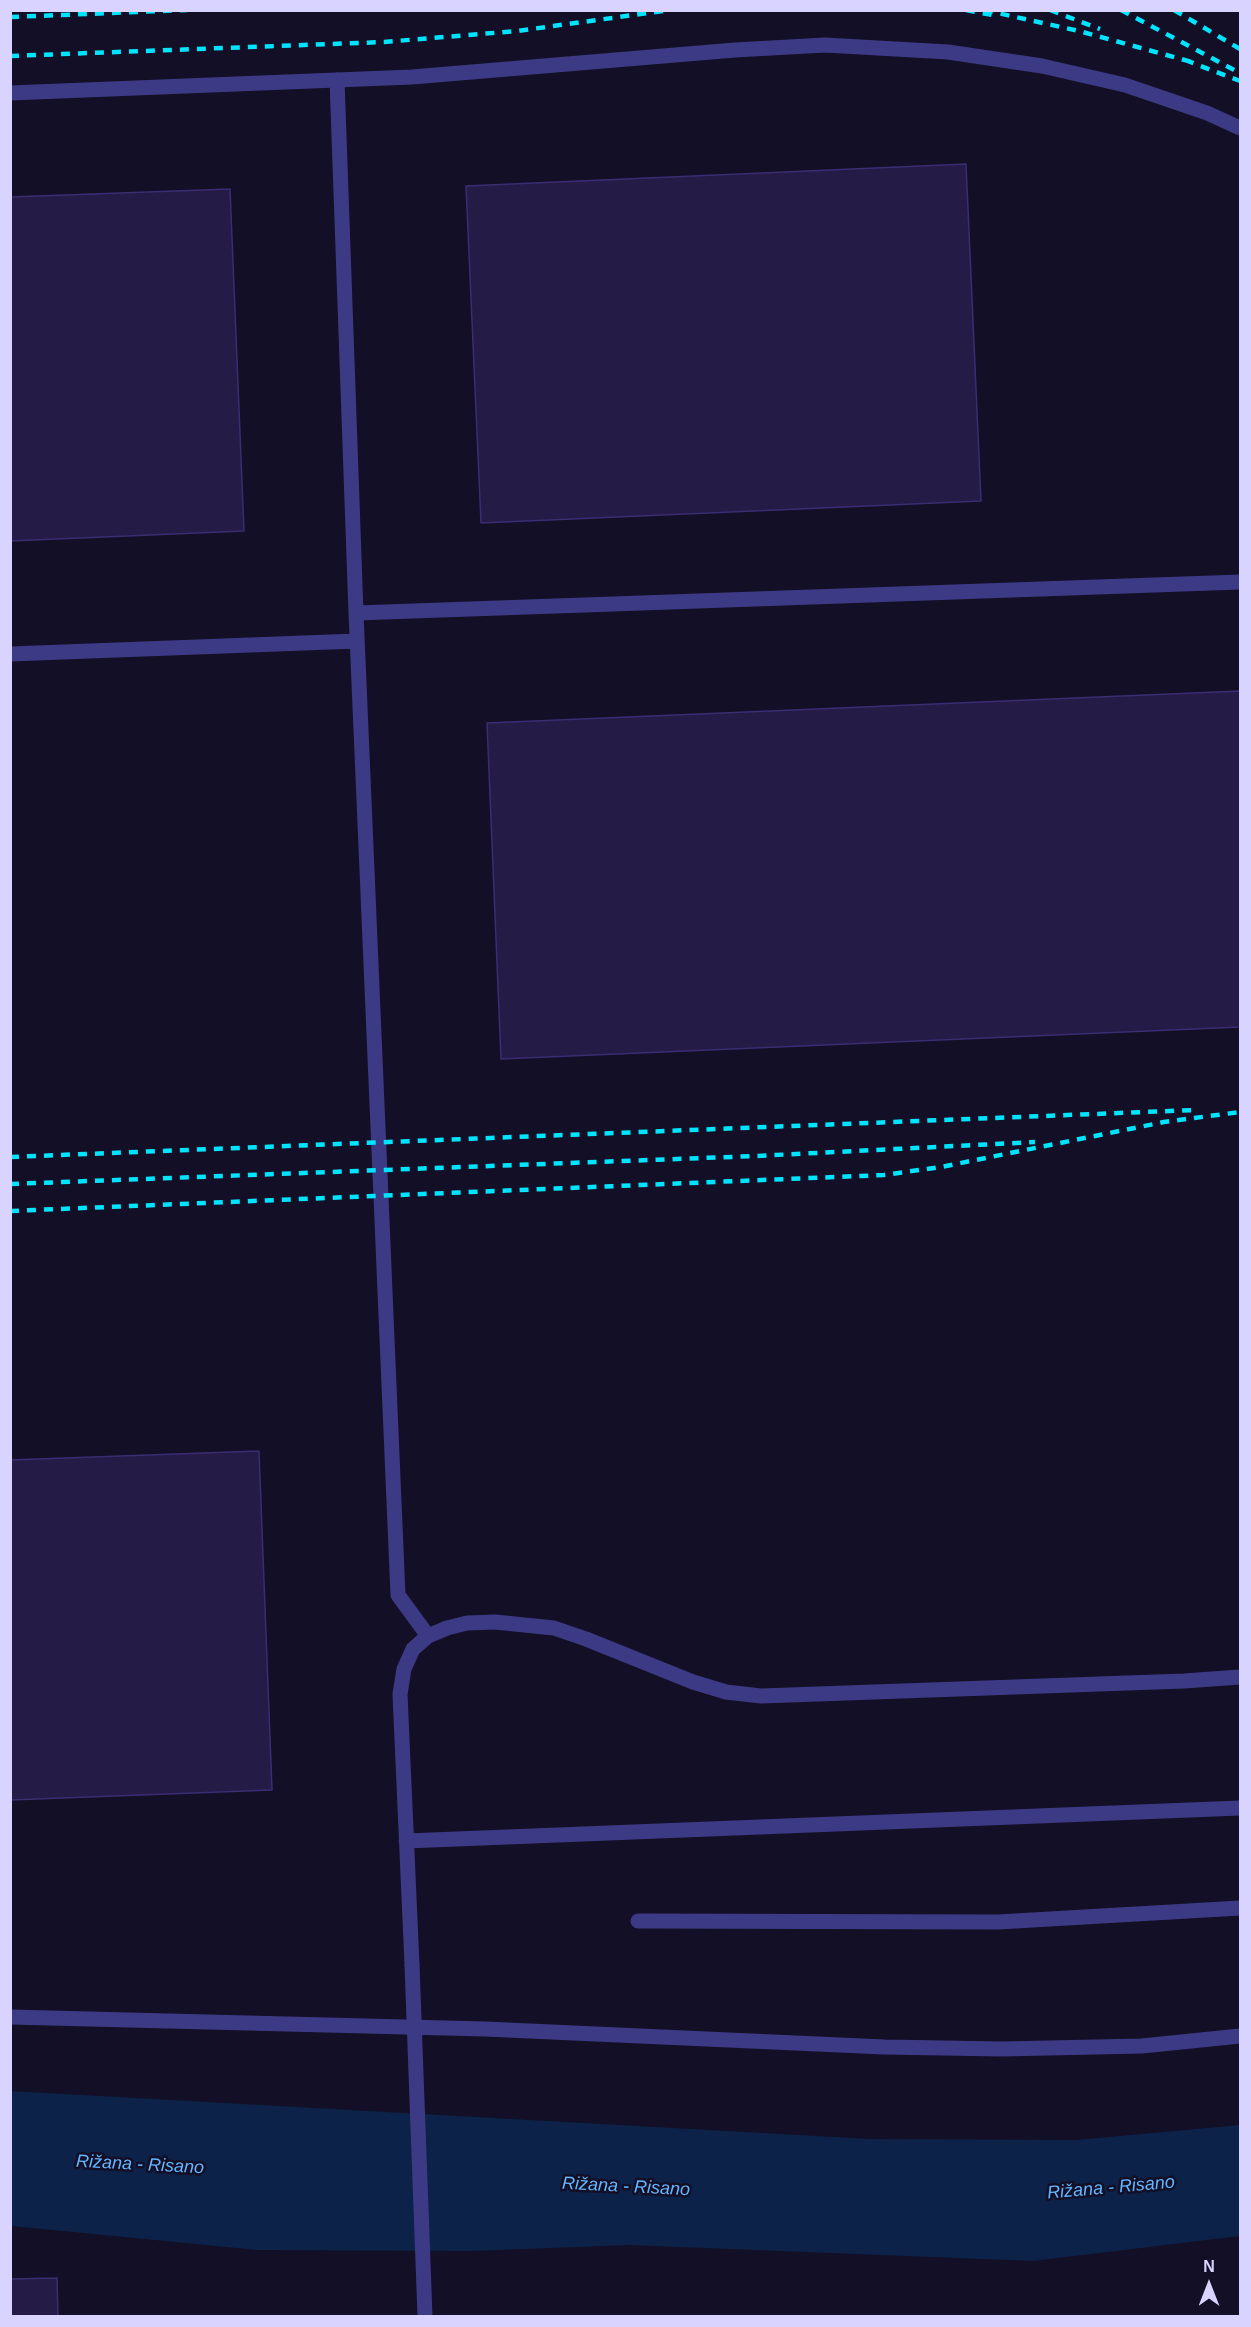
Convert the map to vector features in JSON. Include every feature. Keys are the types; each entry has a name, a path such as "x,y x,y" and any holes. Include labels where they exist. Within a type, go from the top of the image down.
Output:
{"street":[{"path":"10,93 424,76 735,50 825,45 948,52 1042,66 1125,85 1207,113 1240,128"},
{"path":"337,80 357,641 398,1595 428,1636"},
{"path":"356,613 1240,582"},
{"path":"10,654 357,641"},
{"path":"424,2316 400,1694 404,1669 413,1649 428,1636 467,1623 528,1624 554,1628 693,1682 726,1692 761,1696 1240,1677"},
{"path":"405,1841 1240,1808"},
{"path":"638,1922 998,1922 1240,1908"},
{"path":"10,2017 485,2028 884,2048 1002,2049 1142,2046 1240,2036"}],"water":[{"name":"Rižana - Risano","path":"10,2091 870,2139 1076,2140 1240,2125 1240,2236 1033,2261 629,2245 471,2251 257,2250 11,2226"}],"building":[{"path":"966,164 981,501 481,523 466,186"},
{"path":"230,189 244,531 10,541 10,197"},
{"path":"1240,691 1240,1027 501,1059 487,723"},
{"path":"259,1451 272,1790 10,1800 10,1460"},
{"path":"57,2278 58,2316 10,2316 10,2279"}],"railway":[{"path":"10,17 187,10"},
{"path":"10,56 384,42 517,31 670,10"},
{"path":"966,10 992,15"},
{"path":"984,10 1079,31 1192,62"},
{"path":"1050,10 1100,29"},
{"path":"1121,10 1238,72"},
{"path":"1174,10 1240,49"},
{"path":"1185,60 1240,81"},
{"path":"10,1157 1195,1110"},
{"path":"10,1211 884,1175 941,1167 1164,1122 1240,1112"},
{"path":"10,1184 756,1156 1035,1142"}]}
